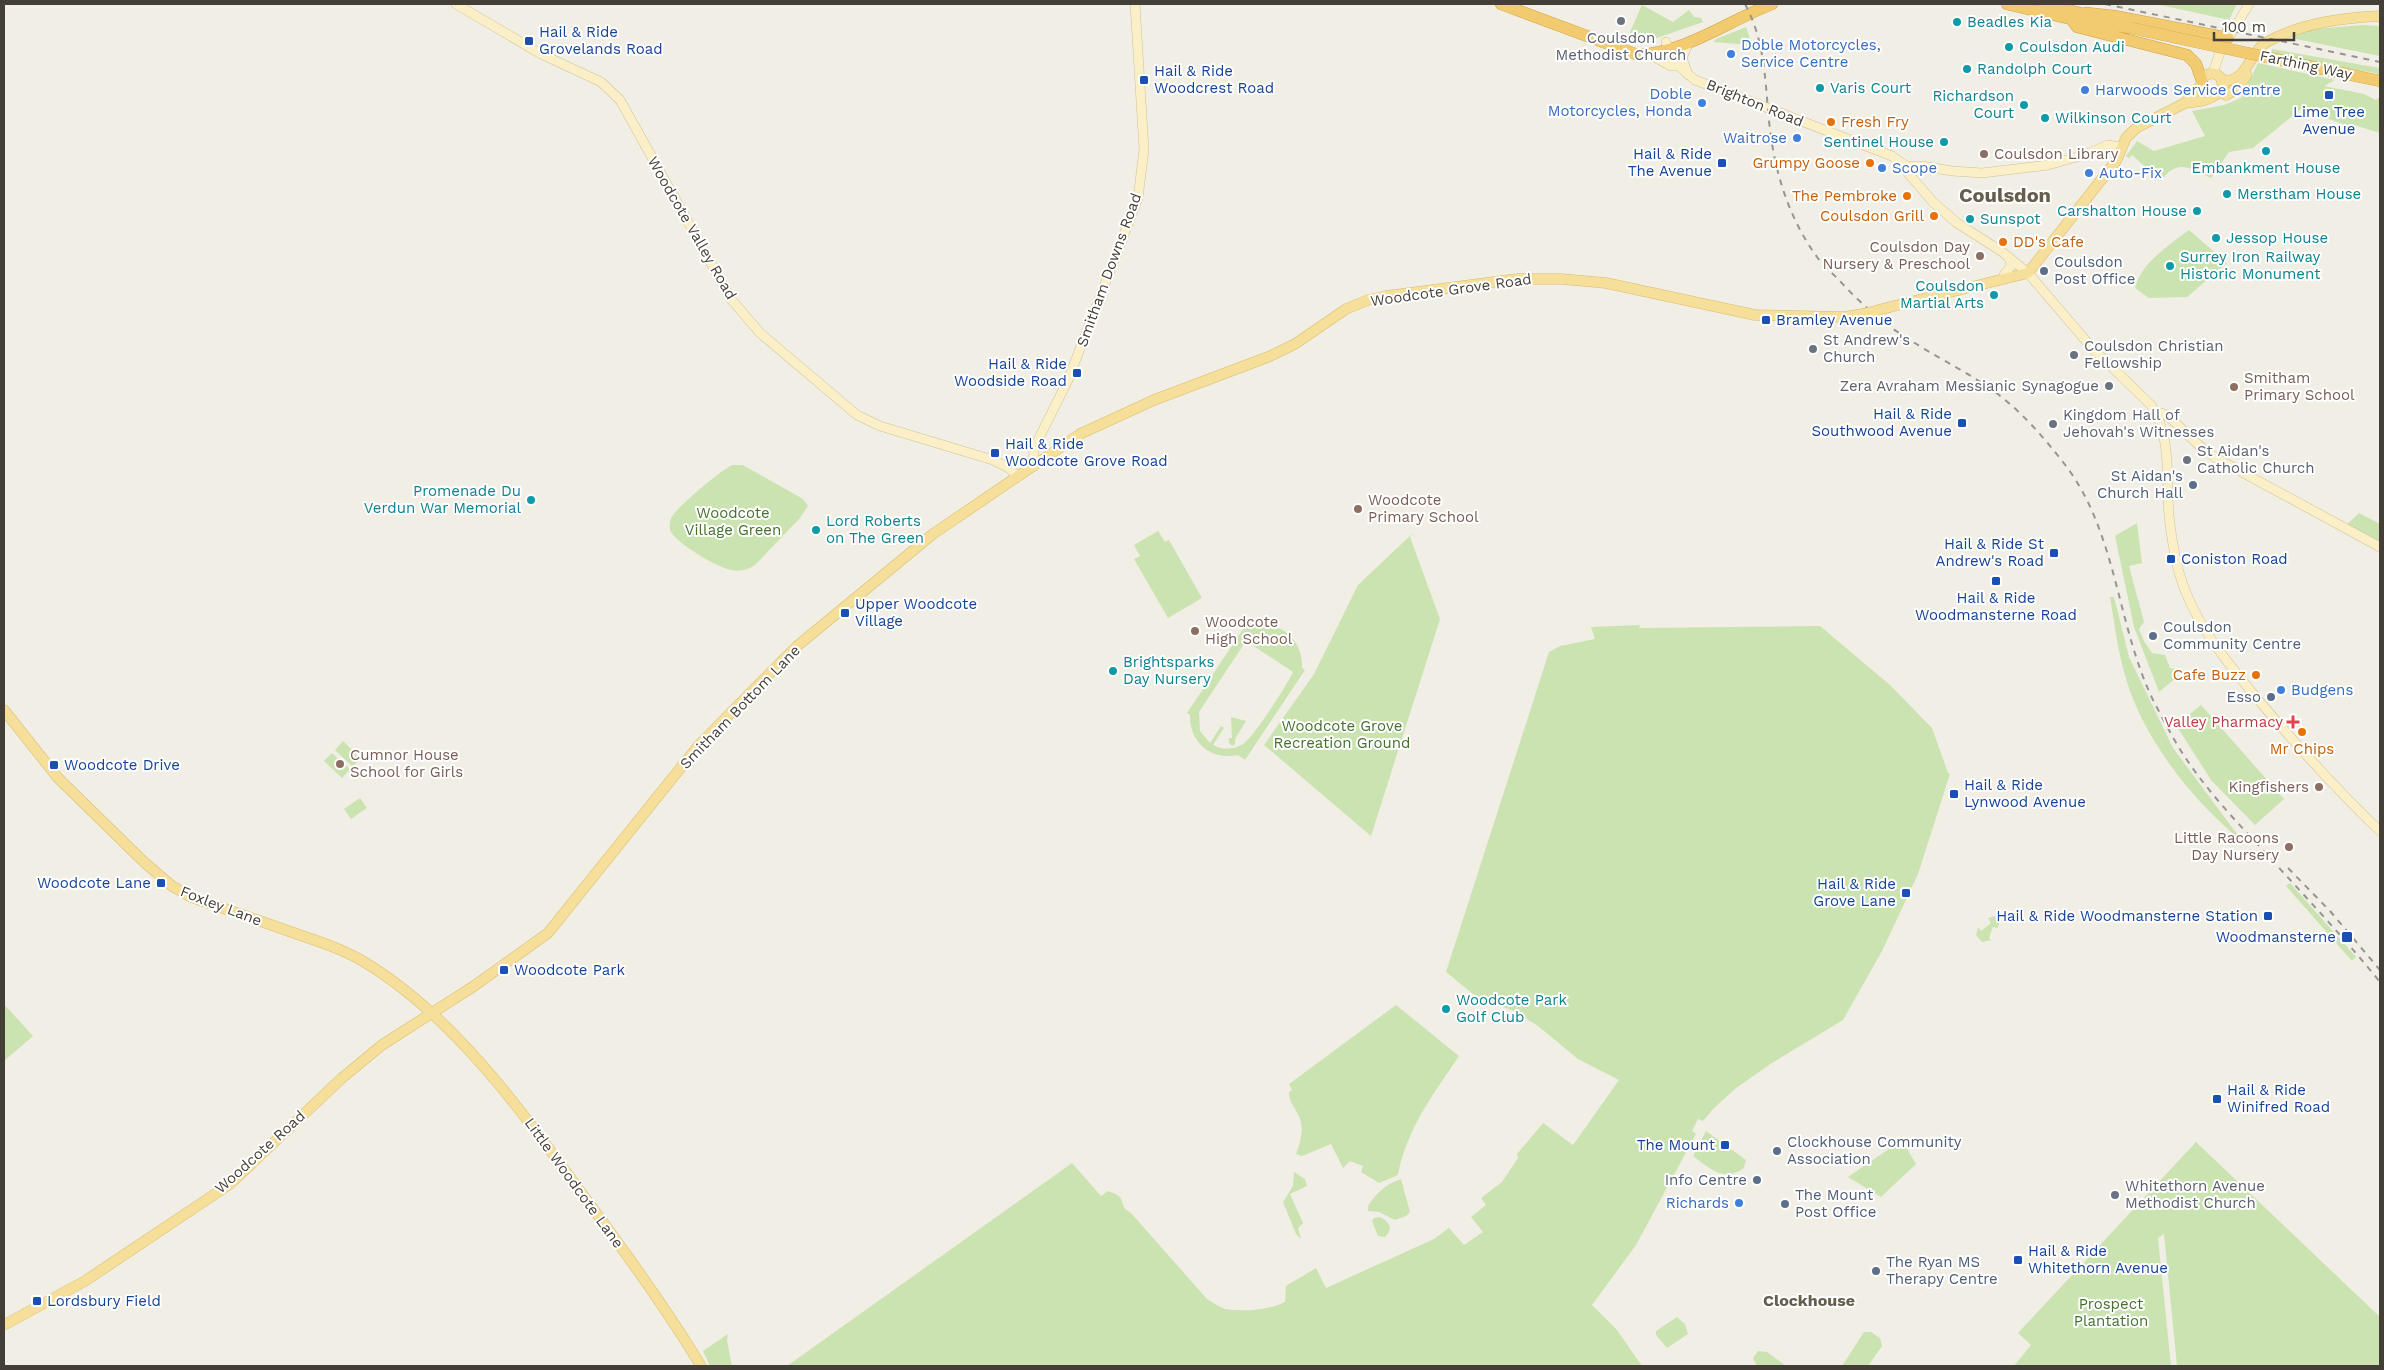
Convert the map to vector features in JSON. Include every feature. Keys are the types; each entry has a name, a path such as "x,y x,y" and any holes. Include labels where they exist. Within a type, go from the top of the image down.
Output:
{"highway":[{"name":"Brighton Road","path":"1501,4 1638,55 1649,54"},
{"path":"1649,54 1772,4"},
{"name":"Farthing Way","path":"2007,4 2071,19 2131,28 2380,81"},
{"name":"Farthing Way","path":"2043,4 2086,13 2114,25"},
{"path":"2086,13 2114,16 2228,38"},
{"path":"1632,52 1638,48 1689,42 1718,30 1738,18"},
{"path":"2071,19 2077,27 2187,54 2196,64 2201,83"}],"main road":[{"name":"Woodcote Valley Road","path":"456,4 541,54 601,82 620,100 731,300 760,333 857,415 880,426 993,460 1009,468 1018,477"},
{"name":"Smitham Downs Road","path":"1032,467 1034,448 1068,380 1138,198 1144,149 1135,4"},
{"path":"2213,73 2228,38 2249,4"},
{"path":"2223,80 2235,80 2258,49 2288,33 2320,23 2353,17 2380,16"},
{"name":"Brighton Road","path":"1688,75 1682,58 1689,42"},
{"name":"Brighton Road","path":"1667,46 1677,66 1688,75 1892,156 1906,166 1922,166 1964,173 2007,171 2061,163 2110,144 2122,147"},
{"name":"Brighton Road","path":"1649,54 1671,66 1677,66"},
{"path":"2201,83 2204,91 2226,95 2240,86 2246,76 2245,69"},
{"path":"2025,272 2044,254 2116,161 2131,132 2143,123 2184,102 2208,99 2217,94 2223,87 2223,80 2219,75 2207,74 2184,102"},
{"path":"1906,166 1908,173 1942,210 1957,223 2009,257 2025,272 2093,349 2151,405 2156,414 2165,448 2169,517 2176,558 2184,587 2200,622 2231,668 2283,729 2341,793 2380,831"},
{"path":"2004,275 2011,266 2009,257"},
{"name":"Woodcote Grove Road","path":"1992,281 2004,275 2025,272"},
{"name":"Woodcote Grove Road","path":"1032,467 1080,434 1115,416 1268,357 1295,344 1346,309 1368,300 1386,296 1517,279 1562,278 1606,283 1755,315 1844,317 1863,314 2025,272"},
{"path":"2156,414 2167,415 2203,449 2216,458 2380,547"},
{"name":"Smitham Bottom Lane","path":"430,1013 474,986 548,933 699,745 796,647 933,534 1032,467"},
{"name":"Foxley Lane","path":"4,710 58,778 144,862 172,886 191,897 325,944 361,960 392,981 430,1013"},
{"name":"Woodcote Road","path":"4,1325 85,1281 230,1184 342,1078 382,1045 430,1013"},
{"name":"Little Woodcote Lane","path":"430,1013 501,1087 530,1123 667,1310 701,1366"}],"green space":[{"path":"2156,4 2237,4 2229,20"},
{"path":"1642,5 1673,22 1689,10 1694,17 1701,18 1703,22 1657,38 1626,41"},
{"path":"2363,25 2380,26 2380,56 2296,39 2295,35 2314,29"},
{"path":"1746,27 1752,45 1713,42 1716,39"},
{"path":"2272,49 2380,68 2380,74 2271,55"},
{"path":"2258,63 2335,80 2324,86 2364,94 2376,100 2380,97 2380,133 2354,125 2348,126 2301,109 2253,148 2229,152 2211,178 2190,168 2178,167 2173,169 2161,181 2132,155 2129,158 2126,156 2137,141 2154,151 2205,136 2192,111 2224,105 2241,98"},
{"path":"2189,230 2227,263 2187,297 2149,298 2135,288 2143,270 2149,263"},
{"name":"Woodcote Village Green","path":"732,465 743,465 803,499 808,506 800,518 756,564 741,571 734,571 717,565 697,554 679,541 670,530 671,518 677,510 710,481"},
{"path":"2359,513 2380,524 2380,547 2344,527"},
{"path":"2137,523 2142,563 2129,566 2144,622 2139,629 2152,653 2165,655 2170,668 2176,669 2177,677 2159,692 2134,627 2115,536"},
{"path":"1158,531 1165,542 1169,540 1202,598 1168,618 1134,559 1140,556 1134,545"},
{"name":"Woodcote Grove Recreation Ground","path":"1413,533 1410,537 1440,619 1371,836 1264,745 1314,674 1358,585"},
{"path":"2110,597 2114,597 2129,657 2173,748 2243,842 2186,786 2154,741 2141,717 2123,668"},
{"path":"1247,623 1283,630 1298,646 1302,668 1305,670 1245,760 1238,755 1219,755 1204,747 1193,733 1190,715 1187,713","holes":["1246,641 1293,672 1262,722 1243,744 1228,749 1213,745 1224,728 1221,726 1210,743 1200,731 1199,712"]},
{"name":"Woodcote Park Golf Club","path":"1640,625 1639,628 1820,626 1890,685 1932,728 1950,774 1918,874 1882,951 1843,1020 1772,1063 1736,1088 1703,1121 1698,1119 1692,1131 1696,1134 1636,1245 1592,1305 1617,1330 1642,1366 787,1366 1072,1163 1101,1196 1108,1191 1119,1196 1125,1209 1131,1213 1207,1299 1225,1309 1255,1310 1279,1305 1285,1302 1286,1286 1316,1268 1326,1288 1434,1239 1449,1228 1464,1245 1483,1232 1471,1217 1486,1205 1481,1198 1502,1182 1518,1158 1517,1154 1543,1123 1573,1145 1619,1080 1578,1059 1538,1026 1514,1011 1478,998 1446,972 1549,652 1560,646 1595,639 1591,627"},
{"path":"2201,705 2284,799 2255,825 2211,780 2176,725"},
{"path":"1231,717 1246,721 1235,739 1235,744 1232,746 1229,743 1229,738 1232,738"},
{"path":"343,741 361,758 353,767 335,750"},
{"path":"332,753 350,769 342,778 324,761"},
{"path":"360,798 367,808 351,819 344,809"},
{"path":"2290,883 2356,957 2352,961 2286,886"},
{"path":"1995,916 1999,924 1998,928 1993,927 1989,938 1991,940 1982,942 1976,935 1978,927 1981,931 1991,923 1988,918"},
{"path":"4,1004 33,1036 4,1061"},
{"path":"1396,1005 1459,1056 1414,1127 1402,1158 1398,1175 1379,1183 1361,1172 1363,1166 1350,1161 1343,1168 1331,1144 1302,1156 1296,1154 1302,1129 1298,1114 1290,1099 1289,1092 1292,1090 1289,1084"},
{"path":"1706,1131 1746,1160 1744,1168 1730,1174 1723,1174 1711,1169 1693,1156"},
{"path":"1902,1140 1916,1164 1881,1197 1848,1177"},
{"name":"Prospect Plantation","path":"2196,1142 2380,1317 2380,1366 2177,1366 2164,1234 2158,1238 2171,1366 2014,1366 2031,1345 2018,1333"},
{"path":"1294,1172 1305,1179 1307,1186 1290,1194 1303,1223 1298,1228 1301,1239 1296,1234 1283,1202 1293,1186"},
{"path":"1401,1179 1410,1212 1406,1216 1395,1220 1379,1212 1368,1211 1368,1206 1378,1193 1386,1186"},
{"path":"1379,1217 1388,1223 1390,1228 1385,1237 1378,1236 1372,1221 1374,1218"},
{"path":"1677,1317 1685,1324 1688,1334 1667,1348 1656,1335 1656,1331"},
{"path":"1864,1332 1871,1332 1880,1338 1882,1346 1868,1366 1842,1366"},
{"path":"728,1334 727,1340 732,1366 710,1366 703,1351"},
{"path":"1758,1351 1767,1352 1786,1366 1757,1366 1753,1358"}],"railway":[{"path":"1745,4 1757,32 1763,61 1771,139 1779,175 1790,209 1807,242 1822,263 1870,311 1897,332 1997,393 2029,422 2066,466 2083,493 2096,522 2107,552 2142,675 2155,704 2177,744 2193,769 2220,803 2336,930 2380,982"},
{"path":"2105,4 2380,62"},
{"path":"2288,868 2330,911 2380,970"}],"place":[{"name":"Coulsdon Methodist Church","path":"1621,21"},
{"name":"Beadles Kia","path":"1957,22"},
{"name":"Hail & Ride Grovelands Road","path":"529,41"},
{"name":"Coulsdon Audi","path":"2009,47"},
{"name":"Doble Motorcycles, Service Centre","path":"1731,54"},
{"name":"Randolph Court","path":"1967,69"},
{"name":"Hail & Ride Woodcrest Road","path":"1144,80"},
{"name":"Varis Court","path":"1820,88"},
{"name":"Harwoods Service Centre","path":"2085,90"},
{"name":"Lime Tree Avenue","path":"2329,95"},
{"name":"Doble Motorcycles, Honda","path":"1702,103"},
{"name":"Richardson Court","path":"2024,105"},
{"name":"Wilkinson Court","path":"2045,118"},
{"name":"Fresh Fry","path":"1831,122"},
{"name":"Waitrose","path":"1797,138"},
{"name":"Sentinel House","path":"1944,142"},
{"name":"Embankment House","path":"2266,151"},
{"name":"Coulsdon Library","path":"1984,154"},
{"name":"Hail & Ride The Avenue","path":"1722,163"},
{"name":"Grumpy Goose","path":"1870,163"},
{"name":"Scope","path":"1882,168"},
{"name":"Auto-Fix","path":"2089,173"},
{"name":"Merstham House","path":"2227,194"},
{"name":"The Pembroke","path":"1907,196"},
{"name":"Carshalton House","path":"2197,211"},
{"name":"Coulsdon Grill","path":"1934,216"},
{"name":"Sunspot","path":"1970,219"},
{"name":"Jessop House","path":"2216,238"},
{"name":"DD's Cafe","path":"2003,242"},
{"name":"Coulsdon Day Nursery & Preschool","path":"1980,256"},
{"name":"Surrey Iron Railway Historic Monument","path":"2170,266"},
{"name":"Coulsdon Post Office","path":"2044,271"},
{"name":"Coulsdon Martial Arts","path":"1994,295"},
{"name":"Bramley Avenue","path":"1766,320"},
{"name":"St Andrew's Church","path":"1813,349"},
{"name":"Coulsdon Christian Fellowship","path":"2074,355"},
{"name":"Hail & Ride Woodside Road","path":"1077,373"},
{"name":"Zera Avraham Messianic Synagogue","path":"2109,386"},
{"name":"Smitham Primary School","path":"2234,387"},
{"name":"Hail & Ride Southwood Avenue","path":"1962,423"},
{"name":"Kingdom Hall of Jehovah's Witnesses","path":"2053,424"},
{"name":"Hail & Ride Woodcote Grove Road","path":"995,453"},
{"name":"St Aidan's Catholic Church","path":"2187,460"},
{"name":"St Aidan's Church Hall","path":"2193,485"},
{"name":"Promenade Du Verdun War Memorial","path":"531,500"},
{"name":"Woodcote Primary School","path":"1358,509"},
{"name":"Lord Roberts on The Green","path":"816,530"},
{"name":"Hail & Ride St Andrew's Road","path":"2054,553"},
{"name":"Coniston Road","path":"2171,559"},
{"name":"Hail & Ride Woodmansterne Road","path":"1996,581"},
{"name":"Upper Woodcote Village","path":"845,613"},
{"name":"Woodcote High School","path":"1195,631"},
{"name":"Coulsdon Community Centre","path":"2153,636"},
{"name":"Brightsparks Day Nursery","path":"1113,671"},
{"name":"Cafe Buzz","path":"2256,675"},
{"name":"Budgens","path":"2281,690"},
{"name":"Esso","path":"2271,697"},
{"name":"Valley Pharmacy","path":"2293,722"},
{"name":"Mr Chips","path":"2302,732"},
{"name":"Cumnor House School for Girls","path":"340,764"},
{"name":"Woodcote Drive","path":"54,765"},
{"name":"Kingfishers","path":"2319,787"},
{"name":"Hail & Ride Lynwood Avenue","path":"1954,794"},
{"name":"Little Racoons Day Nursery","path":"2289,847"},
{"name":"Woodcote Lane","path":"161,883"},
{"name":"Hail & Ride Grove Lane","path":"1906,893"},
{"name":"Hail & Ride Woodmansterne Station","path":"2268,916"},
{"name":"Woodmansterne","path":"2347,937"},
{"name":"Woodcote Park","path":"504,970"},
{"name":"Woodcote Park Golf Club","path":"1446,1009"},
{"name":"Hail & Ride Winifred Road","path":"2217,1099"},
{"name":"The Mount","path":"1725,1145"},
{"name":"Clockhouse Community Association","path":"1777,1151"},
{"name":"Info Centre","path":"1757,1180"},
{"name":"Whitethorn Avenue Methodist Church","path":"2115,1195"},
{"name":"Richards","path":"1739,1203"},
{"name":"The Mount Post Office","path":"1785,1204"},
{"name":"Hail & Ride Whitethorn Avenue","path":"2018,1260"},
{"name":"The Ryan MS Therapy Centre","path":"1876,1271"},
{"name":"Lordsbury Field","path":"37,1301"}],"district":[{"name":"Coulsdon","path":"2005,195"},
{"name":"Clockhouse","path":"1809,1300"}]}
